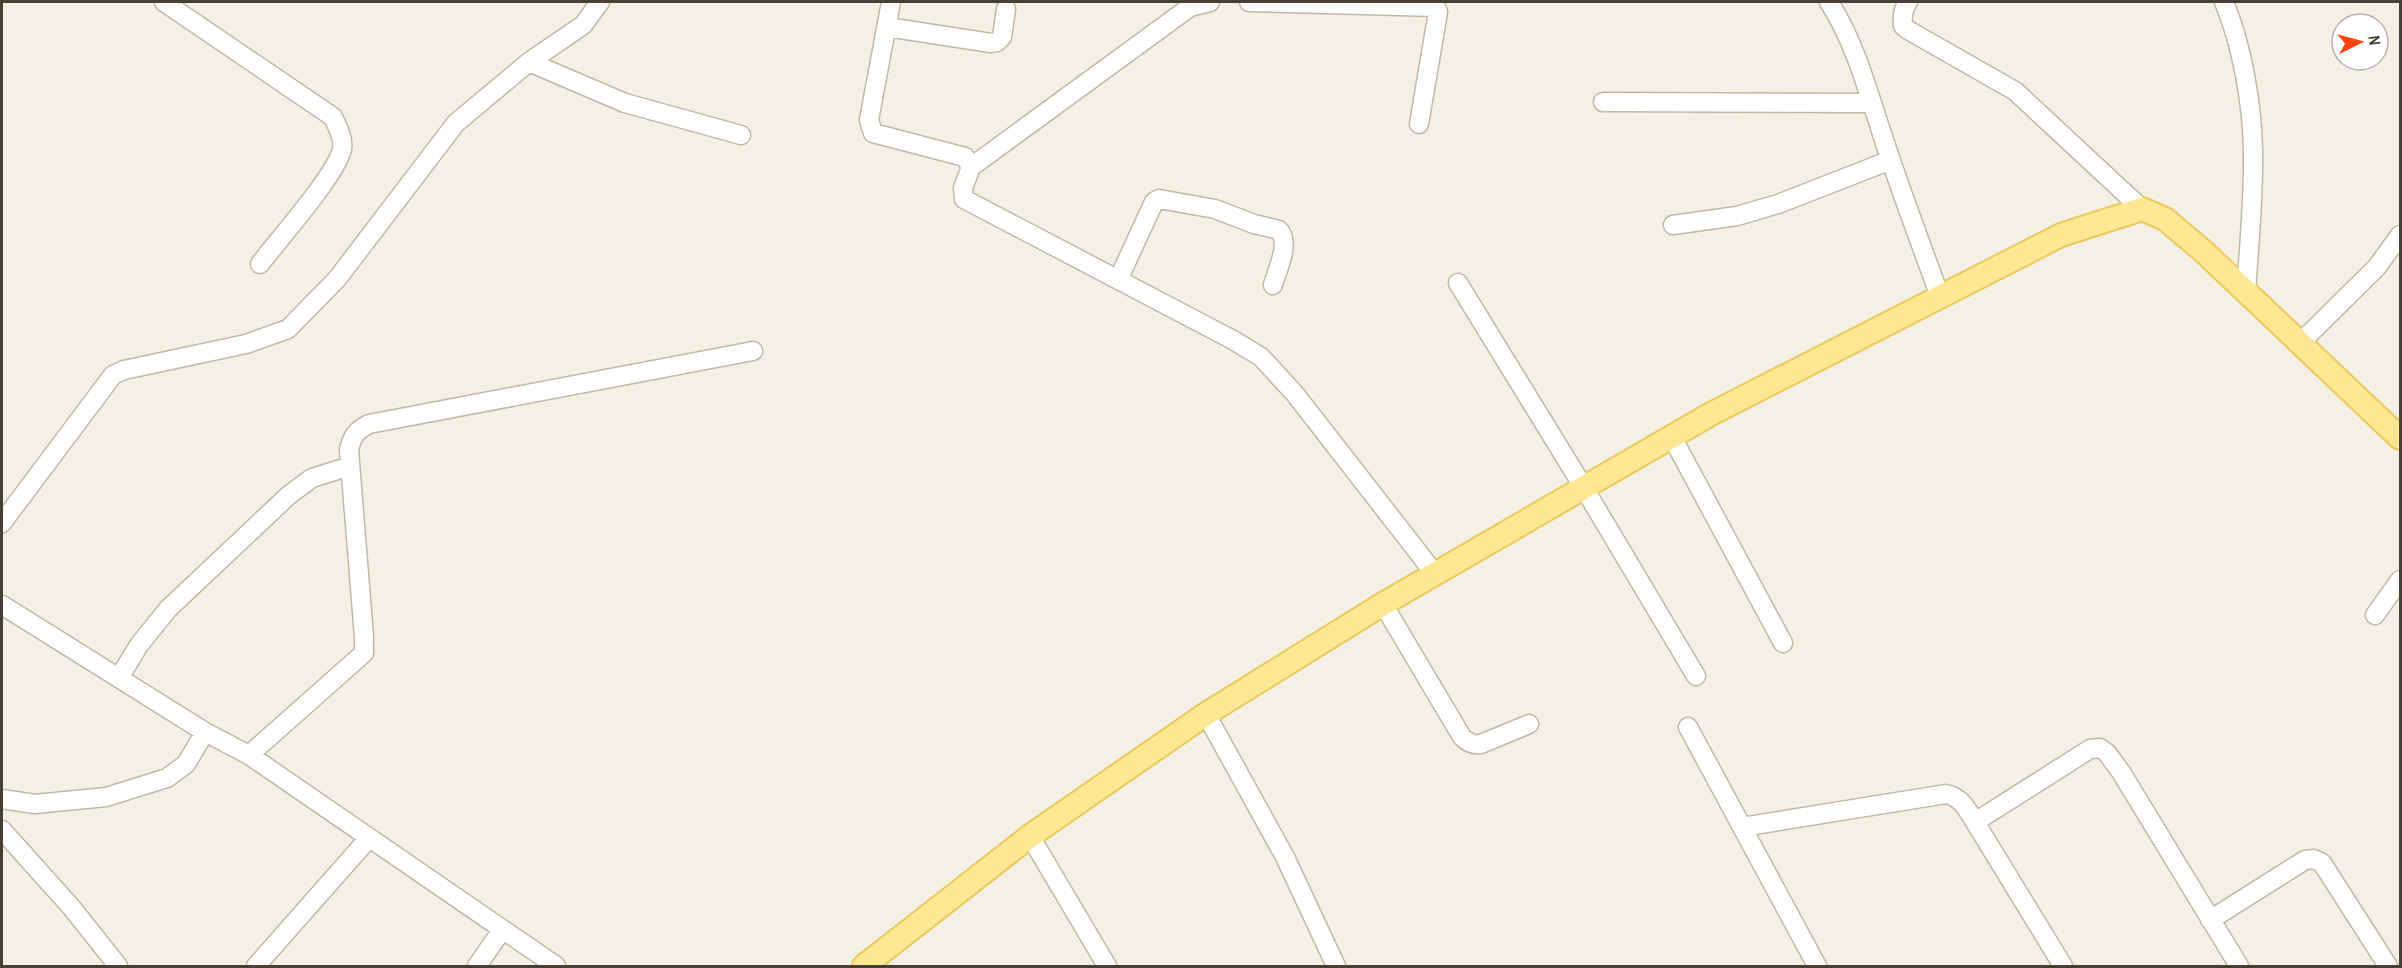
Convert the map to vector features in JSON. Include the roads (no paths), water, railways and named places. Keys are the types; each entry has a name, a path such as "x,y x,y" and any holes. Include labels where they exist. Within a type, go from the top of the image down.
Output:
{"main road":[{"path":"864,966 1030,836 1206,714 1383,604 1710,414 2061,235 2142,209 2165,219 2247,292 2400,438"}],"street":[{"path":"164,2 333,117 340,133 342,148 330,173 260,264"},
{"path":"2,523 113,375 124,370 246,344 288,329 337,279 456,123 529,62 583,25 600,2"},
{"path":"891,2 869,120 873,133 965,157 971,167"},
{"path":"1210,2 1190,7 971,167 963,189 964,199 1233,340 1261,357 1295,394 1435,574"},
{"path":"1249,2 1375,3 1436,7 1438,12 1419,124"},
{"path":"1829,2 1840,20 1862,69 1891,160 1940,297"},
{"path":"1908,2 1902,19 1903,26 2015,91 2142,209"},
{"path":"2224,2 2231,18 2244,67 2253,149 2247,292"},
{"path":"887,27 991,43 997,42 1002,37 1006,9"},
{"path":"529,62 625,103 741,135"},
{"path":"1603,102 1872,103"},
{"path":"1673,225 1737,216 1778,204 1891,160"},
{"path":"1118,280 1154,202 1159,199 1215,209 1254,224 1279,230 1284,238 1284,247 1273,285"},
{"path":"2300,343 2377,267 2400,234"},
{"path":"1458,283 1696,676"},
{"path":"249,755 364,653 349,450 352,438 360,429 369,424 753,351"},
{"path":"1672,437 1783,643"},
{"path":"118,678 139,645 168,609 289,495 312,478 351,466"},
{"path":"2375,615 2400,580"},
{"path":"1383,604 1467,742 1474,745 1481,744 1529,724"},
{"path":"2,605 205,732 249,755 556,966"},
{"path":"1206,714 1285,857 1336,966"},
{"path":"1688,727 1817,966"},
{"path":"2,799 35,804 106,797 167,778 186,764 205,732"},
{"path":"1975,822 2090,749 2100,748 2107,753 2121,772 2239,966"},
{"path":"1742,827 1946,794 1954,795 1961,801 1975,822 2063,966"},
{"path":"2,830 72,908 118,966"},
{"path":"1030,836 1104,965"},
{"path":"256,966 369,838"},
{"path":"2210,920 2305,860 2314,859 2322,863 2392,963"},
{"path":"477,966 502,930"}]}
